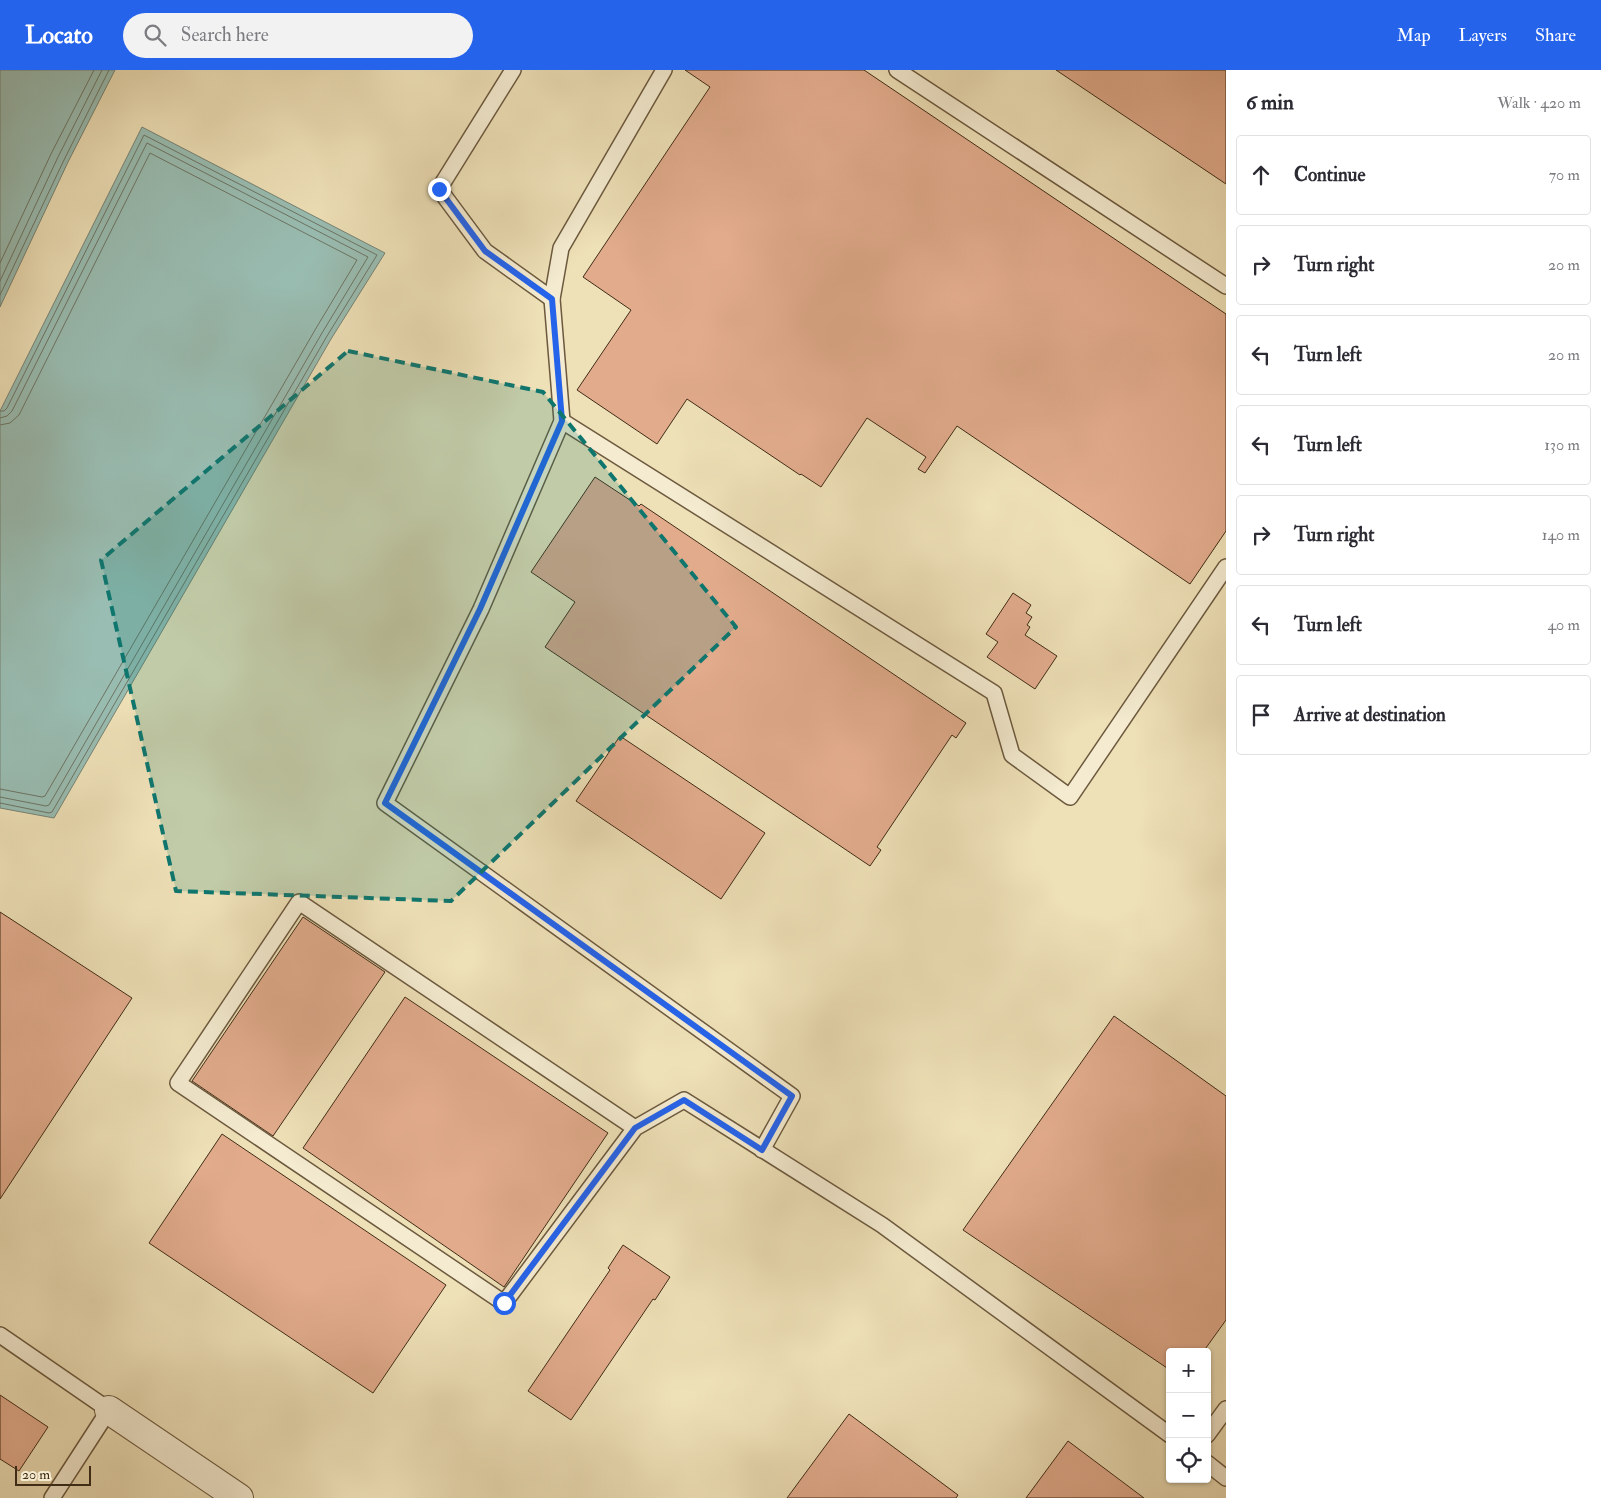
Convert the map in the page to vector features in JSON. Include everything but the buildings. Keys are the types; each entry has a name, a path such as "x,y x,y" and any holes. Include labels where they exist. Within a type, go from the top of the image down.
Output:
{"street":[{"path":"109,1410 240,1498"}],"lane":[{"path":"513,70 439,189 485,251 552,299"},
{"path":"664,70 561,248 552,299 562,421 480,609 385,803 792,1096 762,1150"},
{"path":"897,70 1226,286"},
{"path":"562,421 994,693 1012,755 1070,797 1226,567"},
{"path":"635,1128 299,902 178,1083 504,1303 635,1128 684,1100 882,1225 1166,1432"},
{"path":"0,1335 109,1410 52,1498"},
{"path":"1211,1430 1226,1409"},
{"path":"1211,1466 1226,1478"}],"highlighted area":[{"path":"348,351 543,392 736,627 451,901 176,891 101,560"}],"water":[{"path":"0,70 115,70 68,162 0,307"},
{"path":"142,127 385,253 331,339 54,818 0,808 0,411"}],"route":[{"path":"439,189 485,251 552,299 562,421 480,609 385,803 792,1096 762,1150 684,1100 635,1128 504,1303"}]}
